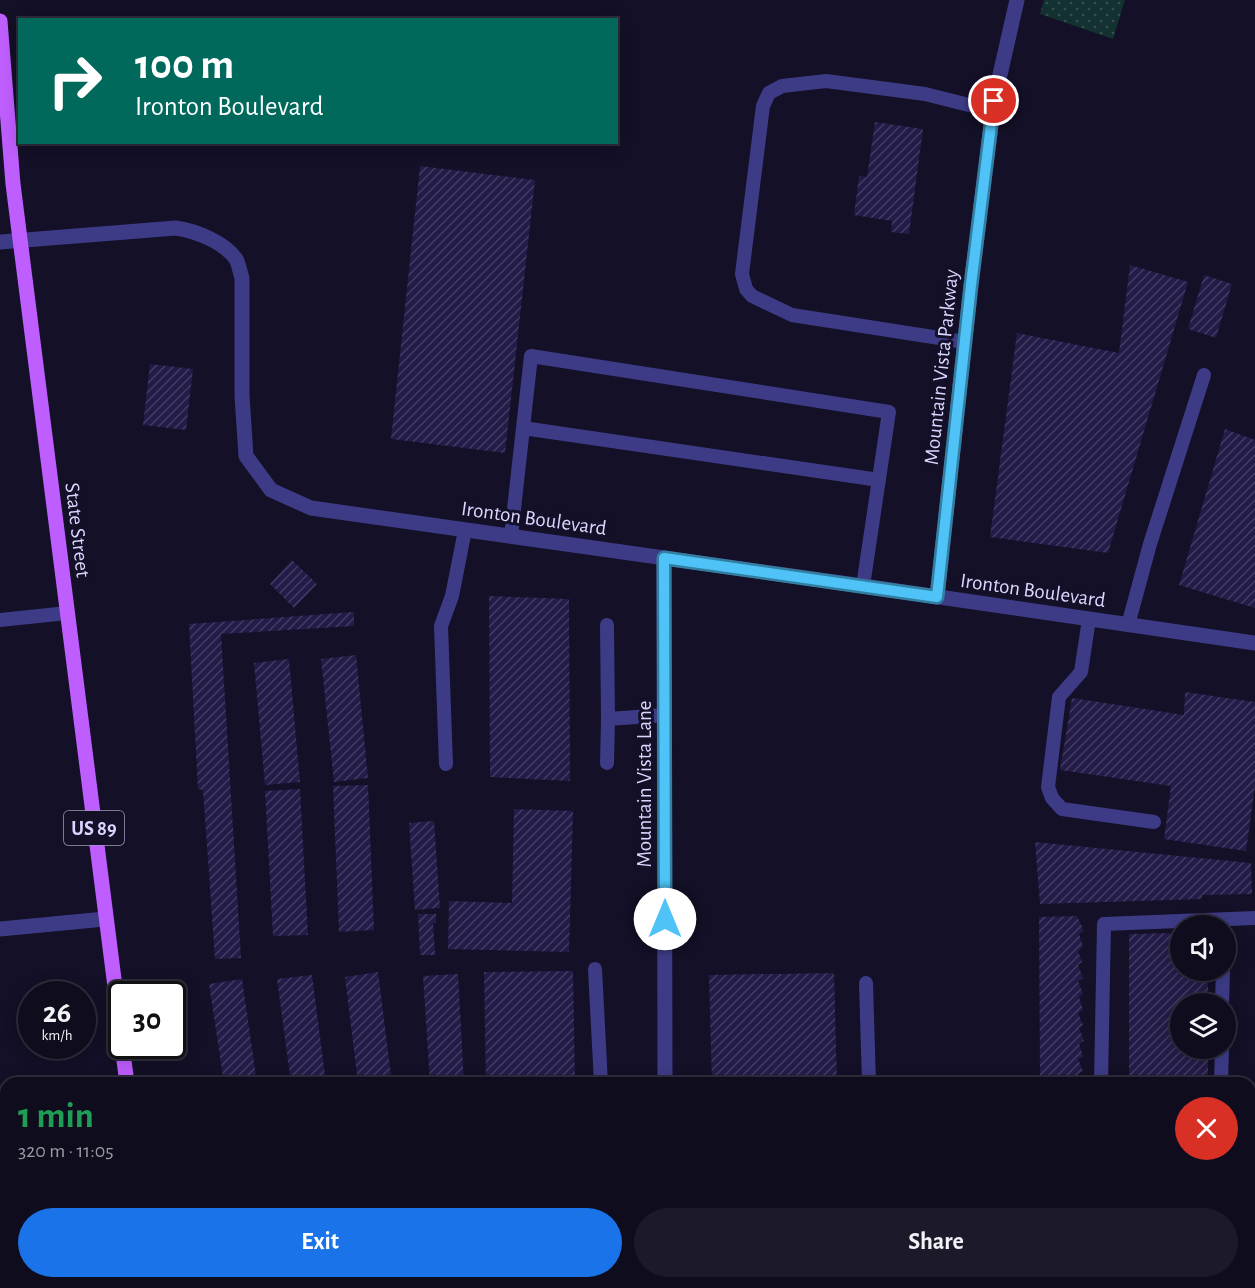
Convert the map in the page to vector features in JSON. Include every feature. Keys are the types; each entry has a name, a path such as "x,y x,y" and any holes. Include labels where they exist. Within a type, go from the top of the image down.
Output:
{"main road":[{"name":"State Street","path":"0,21 4,86 20,240 114,981"},
{"name":"State Street","path":"124,1059 126,1077"}],"street":[{"name":"Mountain Vista Parkway","path":"937,597 964,342 993,111 1017,0"},
{"name":"Ironton Boulevard","path":"0,242 176,228 194,231 219,244 236,260 242,278 242,396 246,456 271,490 311,508 1255,643"},
{"name":"Mountain Vista Lane","path":"664,558 665,1077"},
{"path":"0,929 105,918"}],"lane":[{"path":"964,342 792,315 752,296 746,289 742,274 763,106 770,93 782,86 826,81 925,94 993,111"},
{"path":"511,536 531,356 889,411 863,586"},
{"path":"1128,625 1150,544 1204,375"},
{"path":"523,428 879,480"},
{"path":"446,764 441,626 452,596 465,530"},
{"path":"0,620 67,613"},
{"path":"1089,619 1081,672 1059,697 1048,787 1062,809 1154,822"},
{"path":"607,625 607,763"},
{"path":"608,719 665,715"},
{"path":"1236,920 1255,918"},
{"path":"1101,1077 1104,924 1170,923"},
{"path":"595,969 601,1077"},
{"path":"866,983 869,1077"},
{"path":"1221,1077 1222,1059"}],"green space":[{"path":"1044,0 1125,0 1113,39 1040,14"}],"building":[{"path":"875,122 923,129 909,234 891,232 892,221 854,215 859,176 867,177"},
{"path":"420,166 535,180 505,453 391,439"},
{"path":"1130,265 1188,282 1108,553 990,537 1017,333 1119,353"},
{"path":"1204,275 1232,284 1216,338 1188,329"},
{"path":"150,364 193,369 186,430 143,425"},
{"path":"1225,429 1255,440 1255,608 1179,585"},
{"path":"292,560 317,584 294,608 270,584"},
{"path":"489,596 569,599 570,781 490,777"},
{"path":"354,612 354,626 221,634 241,958 215,959 203,790 198,789 189,624"},
{"path":"356,655 368,778 334,782 321,659"},
{"path":"289,659 300,782 265,785 254,663"},
{"path":"1185,692 1255,702 1255,786 1246,851 1164,839 1171,786 1060,770 1072,698 1184,715"},
{"path":"368,785 374,930 339,932 333,786"},
{"path":"300,789 308,935 273,936 265,791"},
{"path":"514,809 573,811 569,952 448,949 449,901 512,903"},
{"path":"434,821 440,908 415,910 409,823"},
{"path":"1035,842 1251,863 1252,894 1202,895 1202,899 1040,904"},
{"path":"418,914 436,914 436,923 433,923 435,955 420,955"},
{"path":"1077,916 1084,931 1079,934 1083,947 1078,951 1082,962 1078,965 1083,978 1078,981 1083,994 1079,997 1083,1010 1078,1013 1083,1025 1079,1028 1084,1041 1079,1043 1083,1057 1078,1059 1083,1071 1078,1074 1079,1077 1040,1077 1039,917"},
{"path":"1170,933 1170,981 1208,981 1208,993 1170,993 1170,1059 1208,1059 1208,1077 1129,1077 1129,934"},
{"path":"573,971 575,1077 486,1077 484,972"},
{"path":"378,972 391,1077 357,1077 345,977"},
{"path":"834,973 837,1077 712,1077 709,975"},
{"path":"458,974 464,1077 430,1077 423,976"},
{"path":"312,975 325,1077 290,1077 277,979"},
{"path":"242,979 256,1077 223,1077 209,984"}],"route":[{"path":"665,919 664,558 937,597 971,285 994,101"}]}
